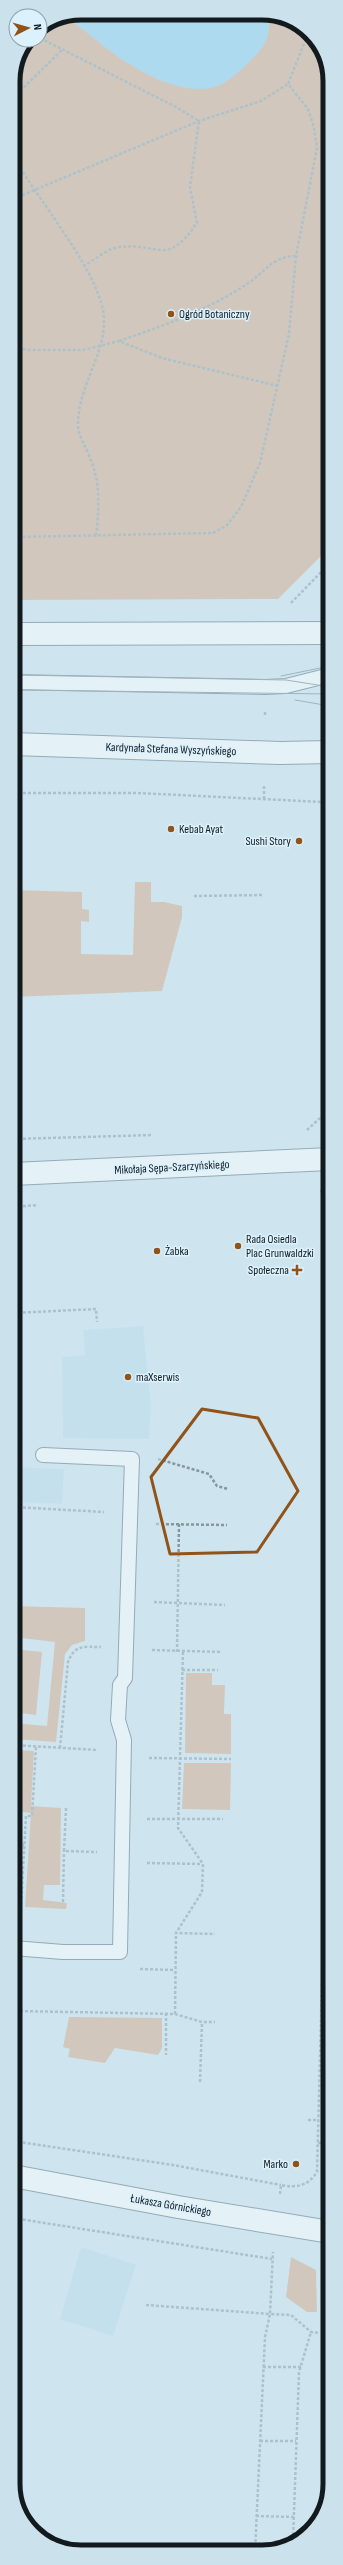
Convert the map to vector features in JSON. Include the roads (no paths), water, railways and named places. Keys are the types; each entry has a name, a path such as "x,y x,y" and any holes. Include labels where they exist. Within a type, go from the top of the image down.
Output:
{"street":[{"path":"20,634 323,633"},
{"name":"Kardynała Stefana Wyszyńskiego","path":"20,744 280,753 323,752"},
{"name":"Mikołaja Sępa-Szarzyńskiego","path":"20,1174 323,1159"},
{"name":"Łukasza Górnickiego","path":"20,2177 178,2207 323,2231"}],"lane":[{"path":"20,682 264,687 286,686 323,677"},
{"path":"20,1948 120,1952 124,1733 118,1720 120,1685 125,1678 132,1460 43,1455"}],"water":[{"path":"70,21 269,21 267,38 264,44 244,67 224,83 211,88 199,89 174,85 149,75 127,63"}],"tram line":[{"path":"281,676 323,667"},
{"path":"20,675 286,680 323,686"},
{"path":"20,690 323,694"},
{"path":"295,700 323,705"}],"place":[{"name":"Ogród Botaniczny","path":"171,314"},
{"name":"Kebab Ayat","path":"171,829"},
{"name":"Sushi Story","path":"299,841"},
{"name":"Rada Osiedla Plac Grunwaldzki","path":"238,1246"},
{"name":"Żabka","path":"157,1251"},
{"name":"Społeczna","path":"297,1270"},
{"name":"maXserwis","path":"128,1377"},
{"name":"Marko","path":"296,2164"}]}
